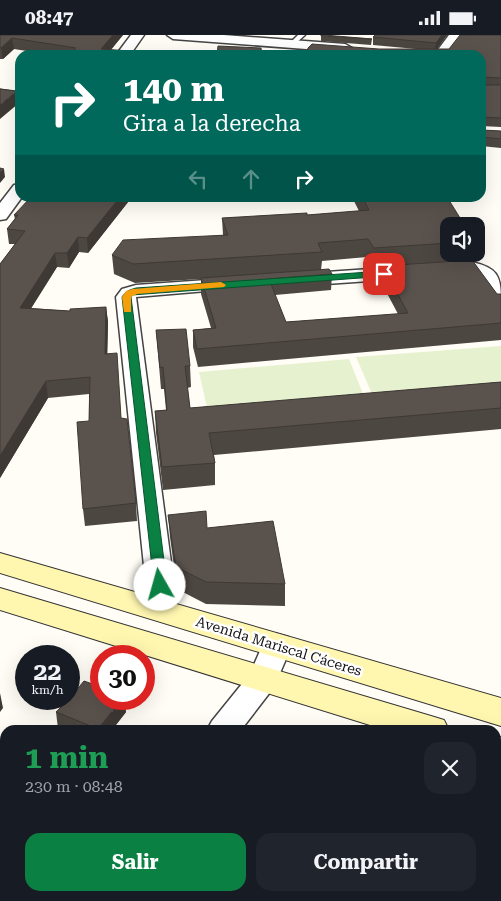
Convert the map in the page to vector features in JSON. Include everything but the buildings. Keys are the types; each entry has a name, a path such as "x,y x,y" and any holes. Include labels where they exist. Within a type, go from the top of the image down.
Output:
{"main road":[{"name":"Avenida Mariscal Cáceres","path":"0,563 501,712"},
{"path":"0,599 415,725"}],"street":[{"path":"127,50 138,35"},
{"path":"173,35 297,39 361,49"},
{"path":"445,50 456,35"},
{"path":"0,95 15,96"},
{"path":"0,215 15,196"},
{"path":"151,607 160,585 126,297 129,293 472,268 484,271 501,294"},
{"path":"227,725 263,679 277,645"}],"green space":[{"path":"501,346 501,400 379,410 356,357"},
{"path":"349,359 370,411 211,426 199,372"}],"slow traffic":[{"path":"128,310 126,297 129,293 136,291 221,285"}],"route":[{"path":"160,585 126,297 129,293 136,291 384,274"}]}
